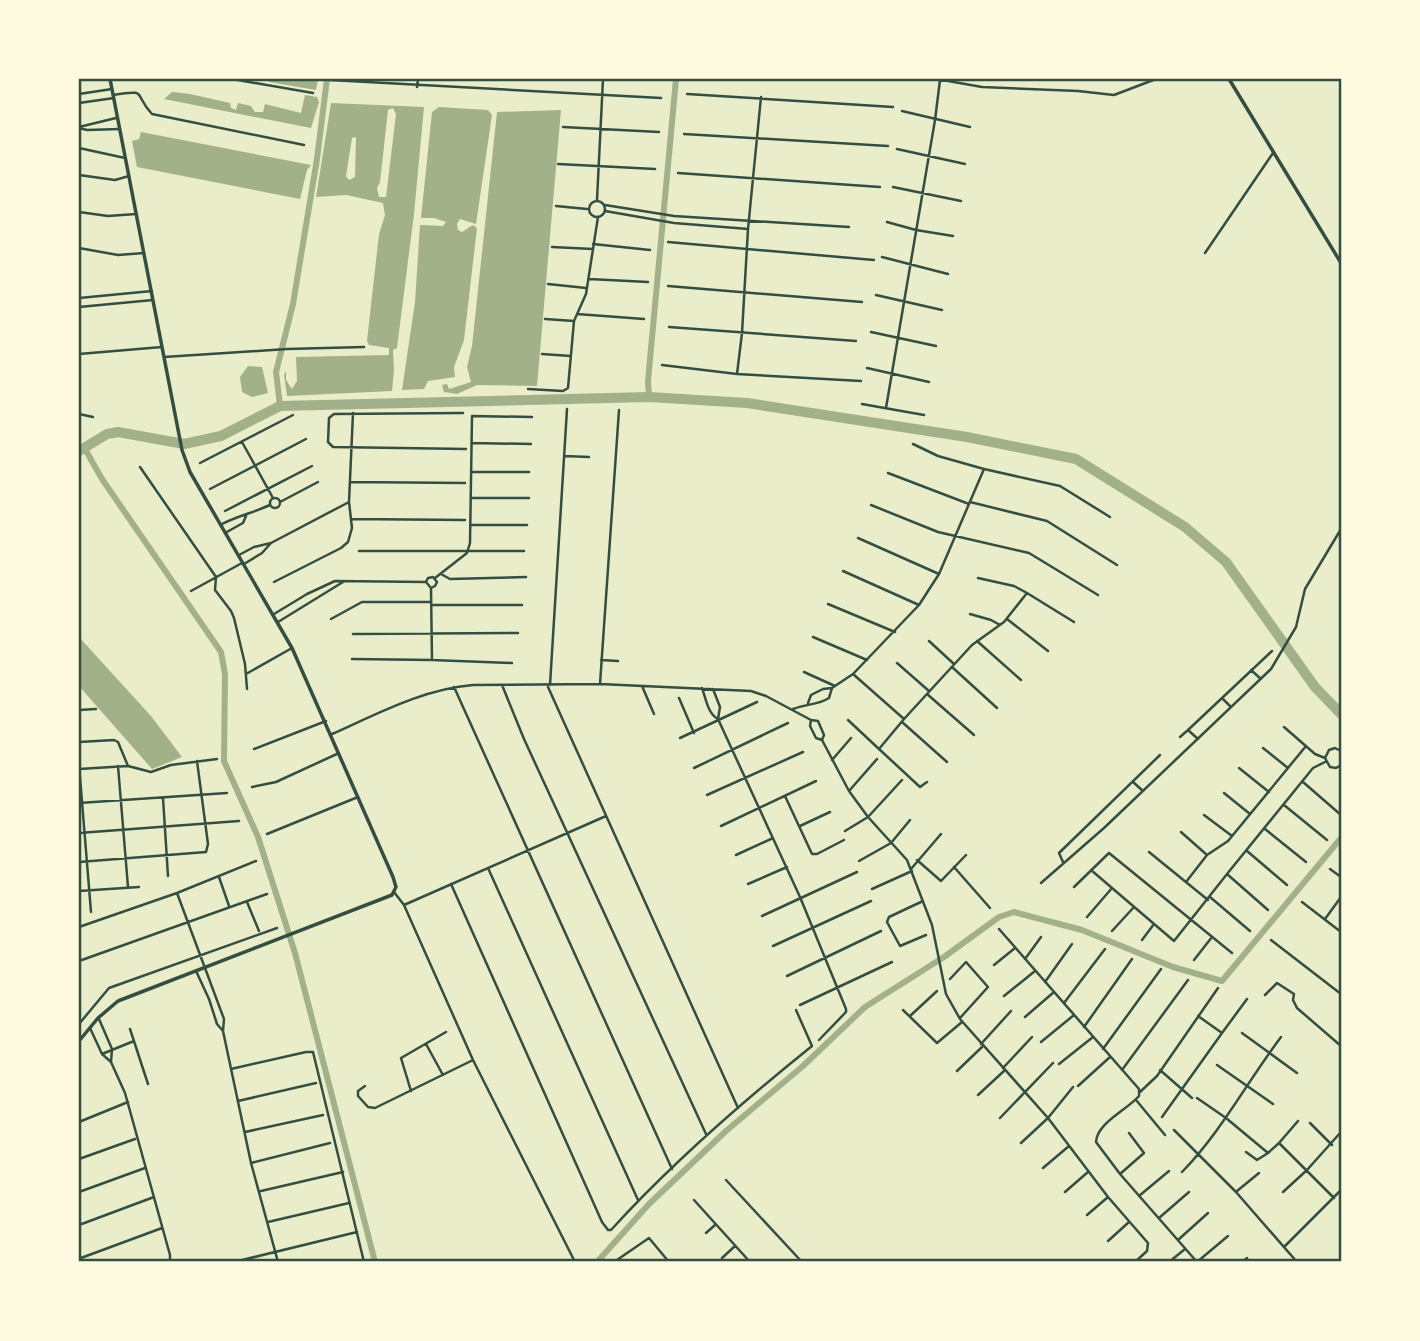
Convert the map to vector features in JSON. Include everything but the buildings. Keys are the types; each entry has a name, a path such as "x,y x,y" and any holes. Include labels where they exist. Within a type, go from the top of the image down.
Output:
{"street":[{"path":"110,79 182,450 192,477 292,648 393,877 394,892 404,905 473,1060 575,1262"},
{"path":"232,79 313,93"},
{"path":"417,87 418,79"},
{"path":"597,200 603,79"},
{"path":"886,408 935,120 938,79 982,87 1114,95 1156,79"},
{"path":"1229,79 1341,263"},
{"path":"330,80 417,87 661,98"},
{"path":"79,103 135,91 142,96 152,114 304,145"},
{"path":"79,94 113,94"},
{"path":"687,94 893,107"},
{"path":"737,374 748,221 761,97"},
{"path":"902,111 970,127"},
{"path":"79,127 118,118"},
{"path":"79,127 87,130 120,129"},
{"path":"563,127 659,132"},
{"path":"684,134 888,146"},
{"path":"79,148 125,158"},
{"path":"897,149 965,164"},
{"path":"1205,253 1273,153"},
{"path":"558,164 655,169"},
{"path":"678,173 880,187"},
{"path":"79,175 115,180 129,176"},
{"path":"893,187 961,201"},
{"path":"597,200 605,205 655,214 849,227"},
{"path":"597,200 591,202 589,209 591,215 598,217"},
{"path":"528,389 563,391 568,388 574,321 585,298 598,217 605,211 605,205"},
{"path":"556,206 589,209"},
{"path":"605,211 674,223 748,229"},
{"path":"79,212 108,216 136,214"},
{"path":"887,222 953,236"},
{"path":"668,242 874,260"},
{"path":"552,247 650,250"},
{"path":"79,248 118,255 144,253"},
{"path":"882,257 948,274"},
{"path":"589,279 648,282"},
{"path":"548,285 586,288"},
{"path":"668,286 862,302"},
{"path":"152,291 79,298 79,307 153,300"},
{"path":"876,295 942,310"},
{"path":"577,314 644,319"},
{"path":"545,319 574,321"},
{"path":"669,327 856,341"},
{"path":"872,331 936,346"},
{"path":"79,354 162,347"},
{"path":"164,357 277,349 364,347"},
{"path":"542,354 571,356"},
{"path":"662,365 737,374 861,381"},
{"path":"867,368 929,382"},
{"path":"862,404 924,415"},
{"path":"567,409 549,685 738,1108"},
{"path":"600,684 620,411"},
{"path":"463,413 353,412 330,416 328,442 332,447 466,449"},
{"path":"274,582 341,548 351,536 349,502 353,412"},
{"path":"79,414 93,417"},
{"path":"200,463 293,415"},
{"path":"274,614 330,582 426,582 428,578 441,574 467,553 470,543 472,416 532,417"},
{"path":"210,489 306,439"},
{"path":"242,442 273,498 280,502"},
{"path":"472,443 531,444"},
{"path":"913,444 938,456 1060,486 1110,517"},
{"path":"564,456 589,457"},
{"path":"225,511 312,466"},
{"path":"140,467 216,578 215,590 231,611 247,689"},
{"path":"808,703 811,695 834,687 853,674 919,605 939,574 984,469"},
{"path":"471,472 530,472"},
{"path":"888,473 969,503 1047,521 1118,565"},
{"path":"270,505 275,508 280,502 318,482"},
{"path":"350,482 464,483"},
{"path":"220,525 238,515 246,516 270,505 273,498"},
{"path":"471,498 529,498"},
{"path":"238,556 254,547 271,543 349,502"},
{"path":"871,505 955,537 1029,553 1098,594"},
{"path":"225,533 243,523 246,516"},
{"path":"351,519 465,520"},
{"path":"471,525 527,525"},
{"path":"1041,883 1143,791 1261,679 1279,658 1296,627 1305,589 1341,529"},
{"path":"858,538 939,574"},
{"path":"191,591 262,554 271,543"},
{"path":"359,551 524,551"},
{"path":"842,571 919,605"},
{"path":"441,574 450,579 526,577"},
{"path":"431,588 437,584 435,578"},
{"path":"978,578 1014,586 1074,622"},
{"path":"278,622 343,582"},
{"path":"426,582 431,588 432,660"},
{"path":"879,749 953,665 977,641 1007,619 1027,593"},
{"path":"307,594 311,600"},
{"path":"331,619 362,602 522,605"},
{"path":"828,604 895,632"},
{"path":"970,614 1000,625"},
{"path":"1007,619 1048,651"},
{"path":"353,634 517,633"},
{"path":"813,637 867,660"},
{"path":"929,641 997,708"},
{"path":"977,641 1021,680"},
{"path":"246,674 292,648"},
{"path":"1180,737 1272,651"},
{"path":"352,659 512,663"},
{"path":"601,660 618,662"},
{"path":"897,663 974,735"},
{"path":"1251,670 1261,679"},
{"path":"804,672 834,687"},
{"path":"853,674 947,762"},
{"path":"332,734 412,699 453,686 600,684 759,693 818,721 824,734 822,740 849,791 868,817 905,857 934,934 946,994 961,1020 1048,1118 1149,1247 1135,1262"},
{"path":"502,685 706,1135"},
{"path":"453,686 672,1169"},
{"path":"642,686 654,714"},
{"path":"790,710 808,703 819,704 829,698 834,687"},
{"path":"702,688 713,717 719,720"},
{"path":"713,689 719,707 719,720 787,867 846,1012 818,1040"},
{"path":"679,698 694,733"},
{"path":"1222,698 1231,707"},
{"path":"680,738 757,702"},
{"path":"79,710 96,709"},
{"path":"811,720 810,726 816,738 822,740"},
{"path":"848,720 920,787 927,782"},
{"path":"254,749 326,721"},
{"path":"694,768 788,723"},
{"path":"1284,727 1330,767 1339,766 1341,772"},
{"path":"1188,730 1198,739"},
{"path":"832,760 851,738"},
{"path":"79,742 114,740 118,742 128,766"},
{"path":"1186,882 1207,855 1232,836 1306,746"},
{"path":"1263,748 1288,768"},
{"path":"1091,870 1174,941 1313,768 1325,760 1327,752 1332,748 1341,751"},
{"path":"252,787 276,782 340,752"},
{"path":"707,795 803,752"},
{"path":"1063,862 1059,853 1160,755"},
{"path":"91,912 79,768 128,766 151,772 171,765 217,759"},
{"path":"849,791 877,759"},
{"path":"79,862 206,852 208,844 197,761"},
{"path":"118,766 128,887"},
{"path":"1239,768 1269,792"},
{"path":"845,831 868,817 902,779"},
{"path":"721,826 817,781"},
{"path":"1133,782 1143,791"},
{"path":"1303,782 1341,815"},
{"path":"81,803 227,793"},
{"path":"1224,793 1250,814"},
{"path":"785,796 814,855 844,840"},
{"path":"267,834 358,797"},
{"path":"163,798 168,876"},
{"path":"1284,805 1327,841"},
{"path":"800,826 830,812"},
{"path":"1204,815 1232,836"},
{"path":"404,905 606,816"},
{"path":"859,861 891,843 910,820"},
{"path":"79,833 239,821"},
{"path":"1265,828 1306,862"},
{"path":"1181,832 1207,855"},
{"path":"872,889 911,870 941,834"},
{"path":"736,855 774,838"},
{"path":"1247,851 1287,885"},
{"path":"1149,852 1250,931"},
{"path":"1074,887 1109,853 1232,953"},
{"path":"918,860 939,881 966,855"},
{"path":"79,926 177,893 256,861"},
{"path":"748,884 787,867"},
{"path":"954,867 990,908"},
{"path":"488,868 638,1200"},
{"path":"1330,869 1341,877"},
{"path":"762,916 857,872"},
{"path":"1227,874 1268,910"},
{"path":"219,877 230,908"},
{"path":"451,884 607,1230 612,1229 638,1200 706,1135 812,1046 796,1010"},
{"path":"79,891 139,887"},
{"path":"1087,917 1112,888"},
{"path":"79,1041 98,1018 118,1001 282,939 394,892"},
{"path":"177,893 218,1000 251,1163 278,1262"},
{"path":"79,961 267,894"},
{"path":"1325,919 1341,897"},
{"path":"773,946 871,901"},
{"path":"923,901 889,917 887,922 900,946 926,936"},
{"path":"247,902 260,933"},
{"path":"1302,902 1341,932"},
{"path":"1112,931 1134,907"},
{"path":"1142,940 1154,924"},
{"path":"79,1024 109,988 277,928"},
{"path":"999,929 1140,1092"},
{"path":"787,976 881,931"},
{"path":"1025,959 1041,937"},
{"path":"1194,960 1212,937"},
{"path":"1271,940 1341,993"},
{"path":"1045,982 1072,944"},
{"path":"994,965 1015,948"},
{"path":"1064,1003 1105,949"},
{"path":"1084,1027 1132,959"},
{"path":"800,1005 892,962"},
{"path":"903,1010 937,1043 961,1020 988,987 966,962 950,979"},
{"path":"1103,1049 1161,969"},
{"path":"196,971 217,1024 223,1031"},
{"path":"1004,996 1035,971"},
{"path":"1122,1070 1188,980"},
{"path":"1265,995 1277,983 1294,994 1293,1000 1297,1008 1341,1046"},
{"path":"1218,988 1136,1100 1102,1128 1096,1137 1099,1148 1120,1174 1197,1262 1228,1236"},
{"path":"910,1016 937,991"},
{"path":"1025,1017 1054,992"},
{"path":"1162,1117 1247,999"},
{"path":"210,1003 218,1000"},
{"path":"957,1071 1012,1012"},
{"path":"1041,1042 1074,1015"},
{"path":"1198,1016 1222,1033"},
{"path":"98,1018 112,1049 111,1062"},
{"path":"90,1028 102,1054 111,1062 128,1102 170,1255 167,1262"},
{"path":"130,1029 148,1084"},
{"path":"411,1091 401,1058 446,1032"},
{"path":"1242,1033 1297,1073"},
{"path":"978,1095 1032,1037"},
{"path":"1059,1064 1093,1037"},
{"path":"1182,1172 1226,1118 1281,1037"},
{"path":"102,1054 134,1041"},
{"path":"425,1044 443,1075"},
{"path":"231,1069 313,1052 363,1262"},
{"path":"1021,1143 1075,1087 1110,1057"},
{"path":"365,1086 358,1091 358,1096 372,1108 473,1060"},
{"path":"1000,1118 1053,1063"},
{"path":"1217,1065 1273,1104"},
{"path":"1160,1070 1192,1098"},
{"path":"238,1101 316,1083"},
{"path":"1197,1098 1268,1153"},
{"path":"1136,1100 1165,1135"},
{"path":"79,1122 128,1102"},
{"path":"245,1132 323,1115"},
{"path":"1246,1152 1257,1160 1279,1143 1298,1121"},
{"path":"1310,1123 1332,1144"},
{"path":"1174,1130 1236,1192 1297,1262"},
{"path":"1283,1192 1341,1132"},
{"path":"1120,1174 1144,1153 1129,1133"},
{"path":"79,1159 136,1138"},
{"path":"251,1163 330,1143"},
{"path":"1279,1143 1334,1198"},
{"path":"1043,1168 1069,1146"},
{"path":"79,1192 145,1168"},
{"path":"1139,1196 1169,1171"},
{"path":"260,1192 343,1172"},
{"path":"1065,1192 1088,1172"},
{"path":"1236,1192 1259,1173"},
{"path":"726,1180 802,1262"},
{"path":"1284,1247 1341,1190"},
{"path":"1159,1218 1189,1192"},
{"path":"79,1225 154,1197"},
{"path":"1087,1215 1108,1197"},
{"path":"694,1200 750,1262"},
{"path":"268,1222 349,1203"},
{"path":"1178,1240 1208,1213"},
{"path":"1108,1241 1129,1222"},
{"path":"706,1233 715,1225"},
{"path":"81,1258 162,1228"},
{"path":"234,1262 357,1232"},
{"path":"614,1262 649,1238 668,1262"},
{"path":"722,1258 735,1246"},
{"path":"1169,1262 1185,1248"},
{"path":"1242,1262 1247,1258"}],"shaded area":[{"path":"270,79 318,79 316,90 269,82"},
{"path":"172,92 230,103 231,108 236,110 238,103 251,106 255,112 263,112 265,104 301,113 305,95 317,97 319,102 311,128 164,99"},
{"path":"331,103 424,107 397,348 393,350 392,391 287,396 284,375 286,371 286,380 292,389 297,381 296,357 389,355 389,348 369,345 367,341 379,234 385,215 383,203 346,195 316,197","holes":["393,108 396,114 386,197 379,197 377,188 380,182 388,110","356,137 355,177 349,180 346,176 352,138"]},
{"path":"439,107 488,110 492,115 476,224 460,219 457,224 458,230 462,232 473,225 477,228 464,340 454,367 455,377 428,381 424,389 402,390 415,302 420,225 443,226 446,222 421,218 432,112"},
{"path":"561,110 537,386 477,385 457,394 444,392 442,385 447,384 449,389 471,382 467,367 472,346 497,112"},
{"path":"141,132 311,165 307,170 300,199 137,167 132,141 139,139"},
{"path":"248,366 262,367 268,393 252,397 242,392 240,377"},
{"path":"79,637 151,716 182,757 152,769 79,686"}],"waterway":[{"path":"280,406 276,372 293,304 327,79"},
{"path":"649,397 648,381 676,79"},
{"path":"79,451 107,434 118,432 184,444 221,436 280,406 649,397 747,403 967,437 1076,459 1185,527 1226,562 1315,687 1341,714"},
{"path":"85,449 102,479 221,652 225,674 224,761 258,837 295,953 375,1262"},
{"path":"597,1262 649,1204 865,1007 944,957 999,917 1014,912 1082,930 1173,967 1222,981 1341,838"}]}
